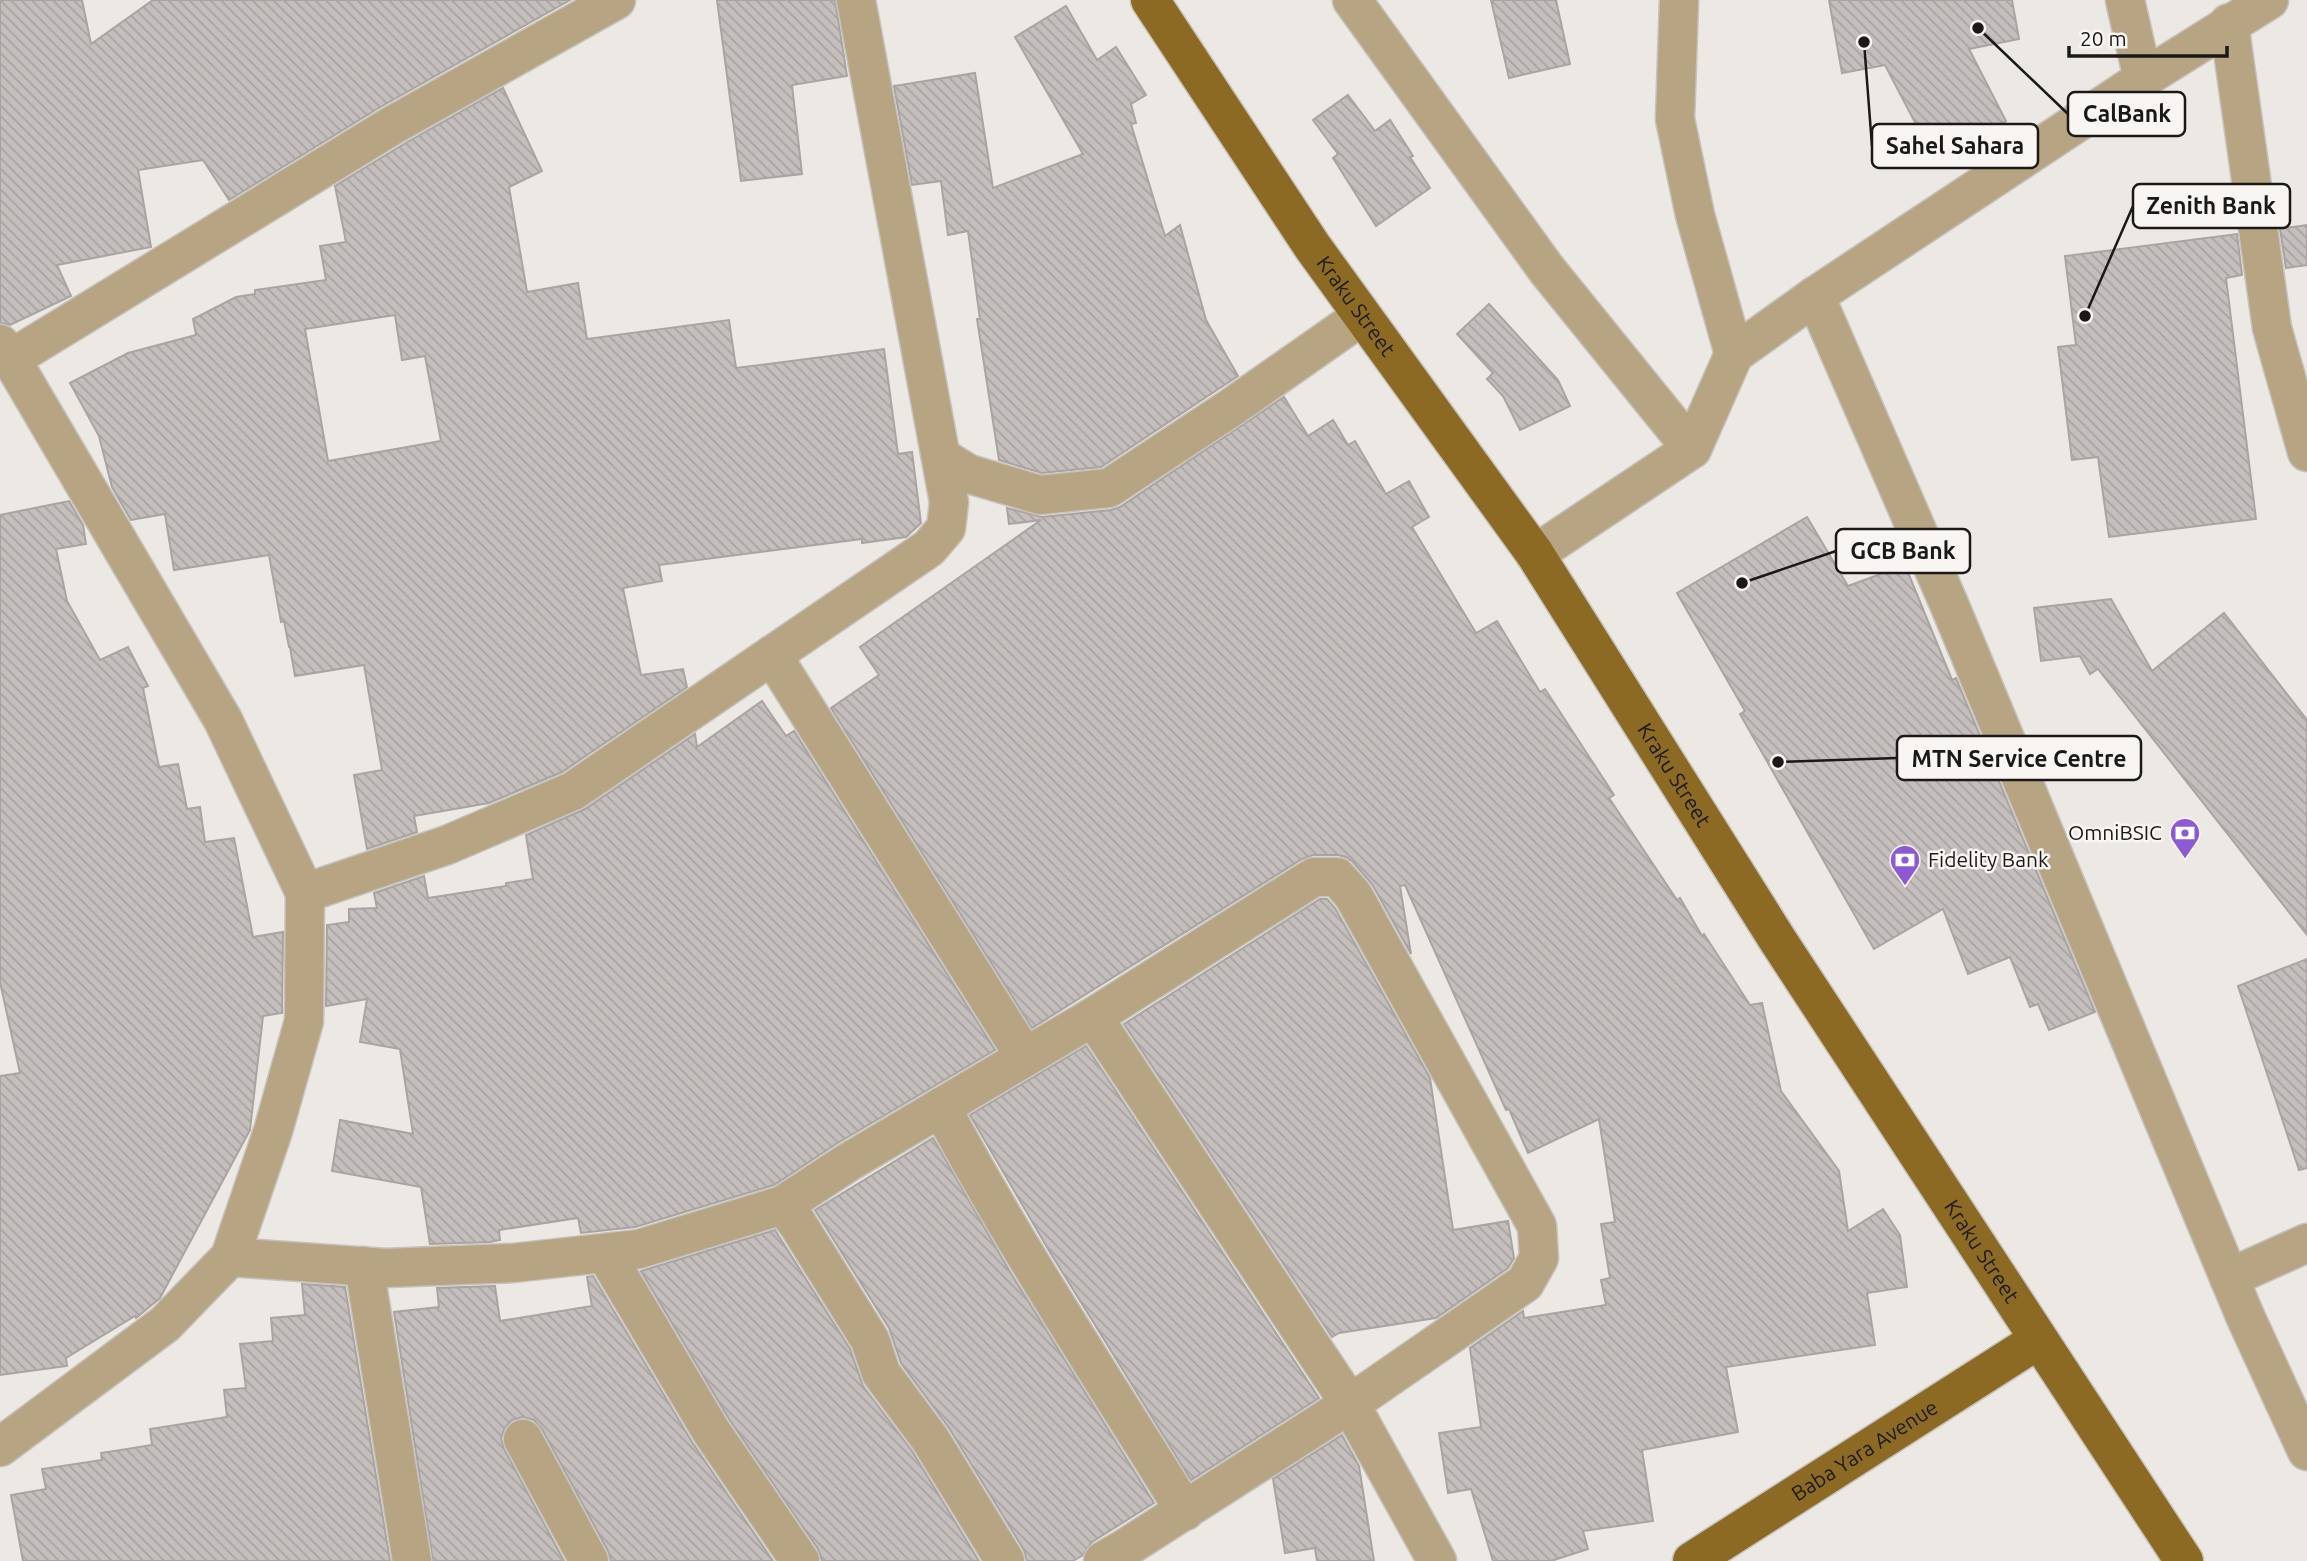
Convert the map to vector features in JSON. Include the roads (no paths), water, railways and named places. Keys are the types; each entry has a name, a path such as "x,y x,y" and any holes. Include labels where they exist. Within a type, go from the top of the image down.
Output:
{"main road":[{"name":"Kraku Street","path":"1150,0 1305,235 1535,554 1784,951 2184,1561"},
{"name":"Baba Yara Avenue","path":"1694,1560 2038,1340"}],"street":[{"path":"0,1447 165,1324 230,1257 273,1131 304,1021 305,892 223,720 6,352 393,125 616,0"},
{"path":"305,892 447,845 573,791 929,548 946,528 948,502 941,457 856,0"},
{"path":"1352,0 1547,270 1692,449"},
{"path":"1679,0 1675,119 1695,215 1734,354"},
{"path":"2126,0 2143,79"},
{"path":"1535,554 1692,449 1734,354 1815,296 2143,79 2269,0"},
{"path":"2229,23 2272,328 2307,452"},
{"path":"1815,296 1960,629 2229,1278 2307,1451"},
{"path":"941,457 969,474 1040,495 1109,488 1232,407 1362,316"},
{"path":"772,655 1025,1057"},
{"path":"230,1257 385,1268 513,1263 639,1249 783,1205 847,1163 1093,1017 1314,877 1337,877 1353,895 1537,1226 1539,1258 1525,1283 1350,1404 1185,1511 1102,1561"},
{"path":"1093,1017 1350,1404 1437,1561"},
{"path":"941,1107 971,1164 1033,1265 1058,1312 1185,1511"},
{"path":"783,1205 870,1340 881,1373 929,1439 1005,1561"},
{"path":"2229,1278 2307,1243"},
{"path":"605,1253 712,1431 800,1561"},
{"path":"364,1266 412,1561"},
{"path":"523,1439 589,1561"}],"place":[{"name":"CalBank","path":"1978,28"},
{"name":"Sahel Sahara","path":"1864,42"},
{"name":"Zenith Bank","path":"2085,316"},
{"name":"GCB Bank","path":"1742,583"},
{"name":"MTN Service Centre","path":"1778,762"},
{"name":"OmniBSIC","path":"2185,860"},
{"name":"Fidelity Bank","path":"1905,887"}]}
